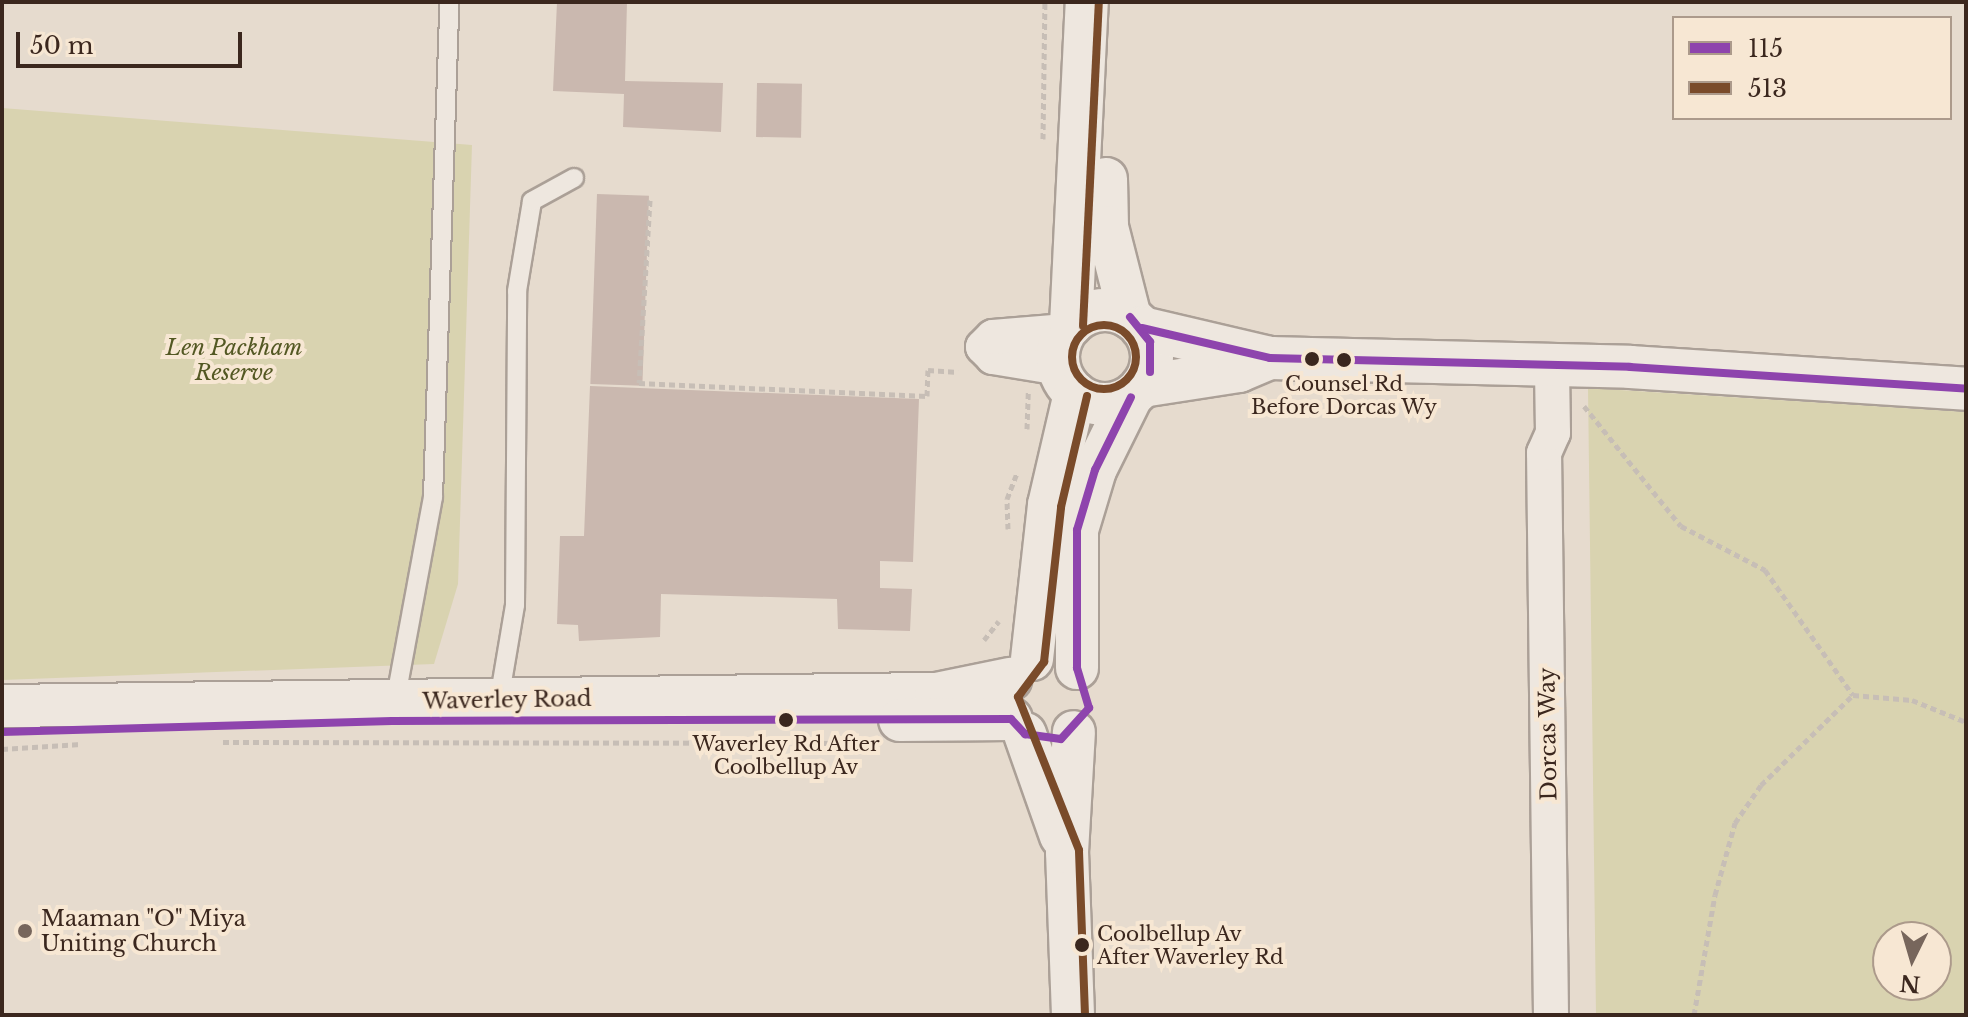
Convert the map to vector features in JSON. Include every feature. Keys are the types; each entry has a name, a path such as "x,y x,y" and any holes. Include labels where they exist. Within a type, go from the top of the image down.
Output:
{"street":[{"path":"1073,1015 1067,852 1074,732 1090,693 1077,668 1077,530 1095,470 1153,357 1136,323 1107,227 1099,19"},
{"path":"1067,852 1019,698 1049,505 1060,360 1099,19"},
{"path":"1060,360 1099,311 1270,358 1553,377 1896,379 1966,389"},
{"path":"1060,360 1103,404 1137,392 1239,371 1270,358"},
{"name":"Dorcas Way","path":"1551,1015 1544,453 1553,433 1553,377"},
{"path":"1019,698 1051,656 1077,668"},
{"name":"Waverley Road","path":"2,706 393,711 499,700 936,694 1019,698"},
{"name":"Waverley Road","path":"2,732 393,711 1019,698"},
{"path":"1019,698 1046,740 1074,732"}],"lane":[{"path":"393,711 433,497 449,2"},
{"path":"499,700 496,682 515,605 517,291 532,201 574,178"}],"path":[{"path":"650,200 639,383 927,396 928,370 958,372"},
{"path":"1027,435 1060,360"},
{"path":"1553,377 1681,526 1765,570 1853,695"},
{"path":"1694,1015 1735,823 1761,785 1853,695 1912,700 1966,722"},
{"path":"219,742 777,747 892,739"},
{"path":"2,749 95,743"}],"green space":[{"name":"Len Packham Reserve","path":"2,108 472,145 458,584 434,664 2,680"},
{"path":"1588,388 1966,412 1966,1015 1596,1015"}],"building":[{"path":"557,2 627,2 625,81 723,83 721,132 623,127 624,94 553,91"},
{"path":"757,83 802,84 801,138 756,137"},
{"path":"597,194 649,196 642,386 590,384"},
{"path":"590,386 919,399 913,562 880,561 880,588 912,589 910,631 838,629 837,599 661,594 660,637 579,641 578,625 557,624 560,536 584,536"}],"transit line":[{"name":"513","path":"1083,326 1099,3"},
{"name":"115","path":"1130,317 1150,342 1150,372"},
{"name":"513","path":"1098,325 1110,325 1127,334 1134,345 1136,357 1134,369 1127,380 1110,389 1098,389 1086,384 1077,375 1072,363 1072,351 1077,339 1086,330 1098,325"},
{"name":"115","path":"1142,328 1270,358 1630,367 1966,389"},
{"name":"513","path":"1085,1015 1079,850 1018,697 1044,662 1061,507 1087,396"},
{"name":"115","path":"2,732 392,721 1011,719 1025,734 1061,739 1089,708 1077,668 1077,530 1095,470 1131,397"}],"place":[{"name":"Counsel Rd Before Dorcas Wy","path":"1344,360"},
{"name":"Waverley Rd After Coolbellup Av","path":"786,720"},
{"name":"Maaman \"O\" Miya Uniting Church","path":"25,931"},
{"name":"Coolbellup Av After Waverley Rd","path":"1082,945"}]}
